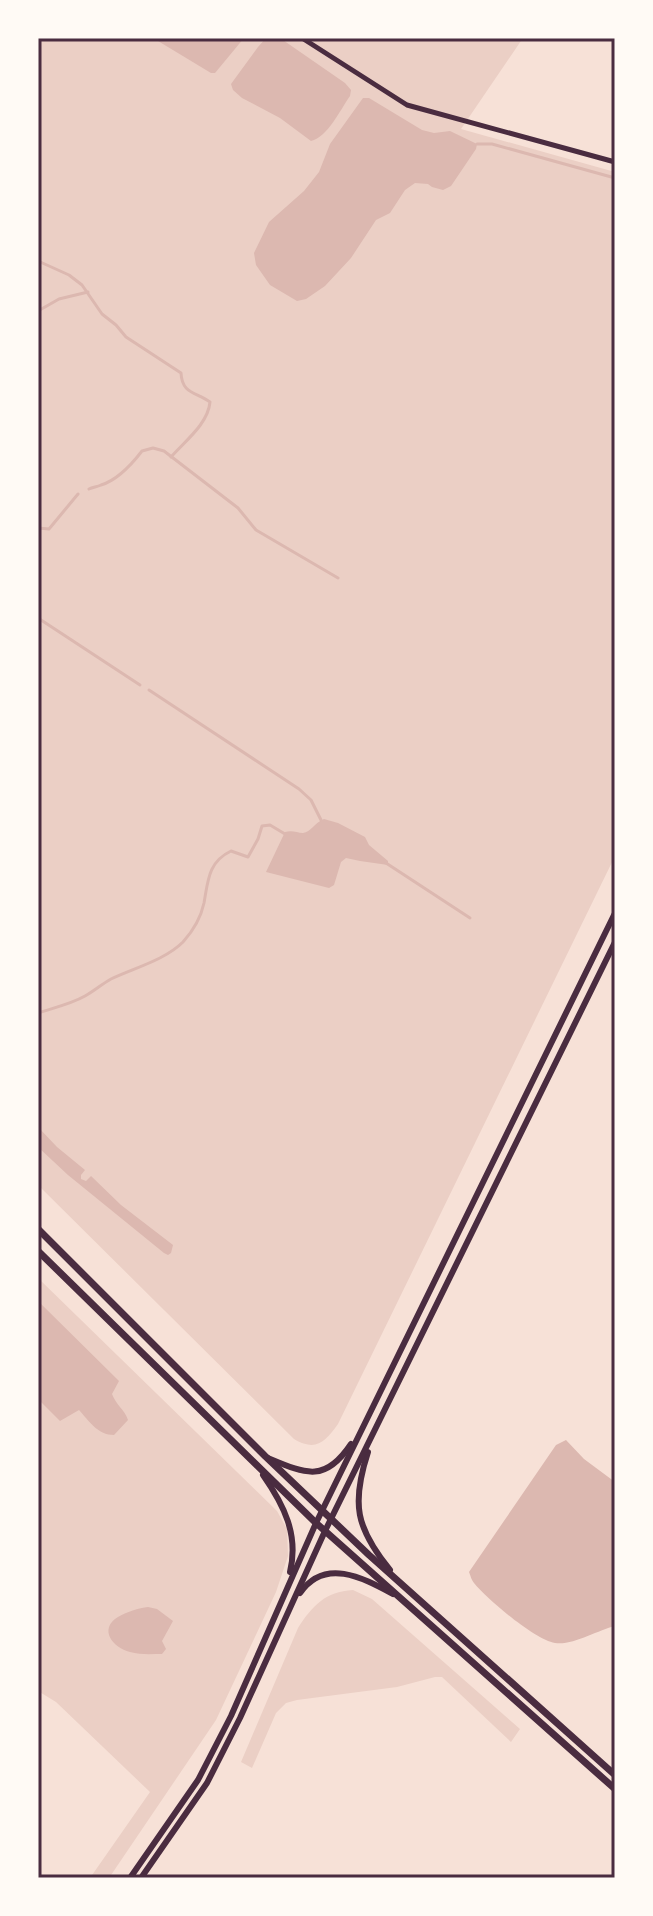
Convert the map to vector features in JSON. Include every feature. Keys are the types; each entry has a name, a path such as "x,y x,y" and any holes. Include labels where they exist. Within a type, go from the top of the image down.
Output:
{"main road":[{"path":"38,1229 331,1519 615,1775"},
{"path":"38,1251 316,1523 615,1789"}],"street":[{"path":"302,38 416,109 615,162"},
{"path":"130,1878 198,1780 231,1716 316,1523 615,913"},
{"path":"141,1878 207,1783 240,1718 325,1531 615,942"},
{"path":"265,1456 300,1470 317,1472 342,1458 365,1425"},
{"path":"375,1430 359,1479 361,1525 371,1548 403,1586"},
{"path":"257,1465 279,1498 292,1531 294,1549 291,1569 279,1607"},
{"path":"288,1613 303,1589 313,1579 327,1573 348,1574 397,1596"}],"shaded area":[{"path":"38,38 523,38 461,129 615,172 615,856 338,1424 329,1436 314,1445 294,1439 38,1185"},
{"path":"153,38 244,38 215,73 211,73"},
{"path":"266,38 280,38 351,90 333,122 323,134 311,141 233,90 231,84"},
{"path":"363,98 369,98 422,130 434,133 450,131 477,144 476,149 451,186 443,190 415,183 405,190 390,213 376,220 351,258 325,286 306,299 297,301 270,285 256,265 254,253 269,222 304,191 319,172 330,144"},
{"path":"324,819 365,837 369,845 388,861 388,865 346,858 341,862 334,885 329,888 266,872 285,832 306,832"},
{"path":"38,1127 85,1170 81,1179 86,1181 91,1176 121,1205 173,1245 171,1253 164,1253 38,1147"},
{"path":"38,1278 277,1511 287,1529 288,1556 276,1592 216,1720 109,1878 90,1878 150,1792 56,1702 38,1691"},
{"path":"38,1301 119,1381 112,1394 128,1420 114,1435 99,1430 79,1410 60,1421 38,1399"},
{"path":"566,1440 584,1459 615,1482 615,1626 577,1640 555,1643 536,1635 512,1618 480,1590 469,1572 556,1445"},
{"path":"353,1590 372,1599 520,1729 511,1742 442,1677 435,1677 397,1687 286,1703 276,1713 252,1768 241,1762 298,1628 321,1601"},
{"path":"148,1607 157,1609 173,1621 162,1641 166,1649 162,1654 142,1654 118,1647 110,1638 112,1622 125,1613"}],"waterway":[{"path":"477,144 492,144 615,178"},
{"path":"38,261 69,275 82,285 102,314 126,337 181,373 187,389 210,402 205,418 171,457"},
{"path":"38,311 59,299 88,292"},
{"path":"89,489 119,475 142,451 153,448 164,451 238,508 256,530 338,578"},
{"path":"38,528 49,529 78,494"},
{"path":"38,618 140,685"},
{"path":"149,690 299,789 311,800 321,820"},
{"path":"38,1013 80,999 111,979 176,948 193,929 204,903 210,873 223,855 231,851 248,857 262,826 270,825 285,834"},
{"path":"386,863 470,918"}]}
